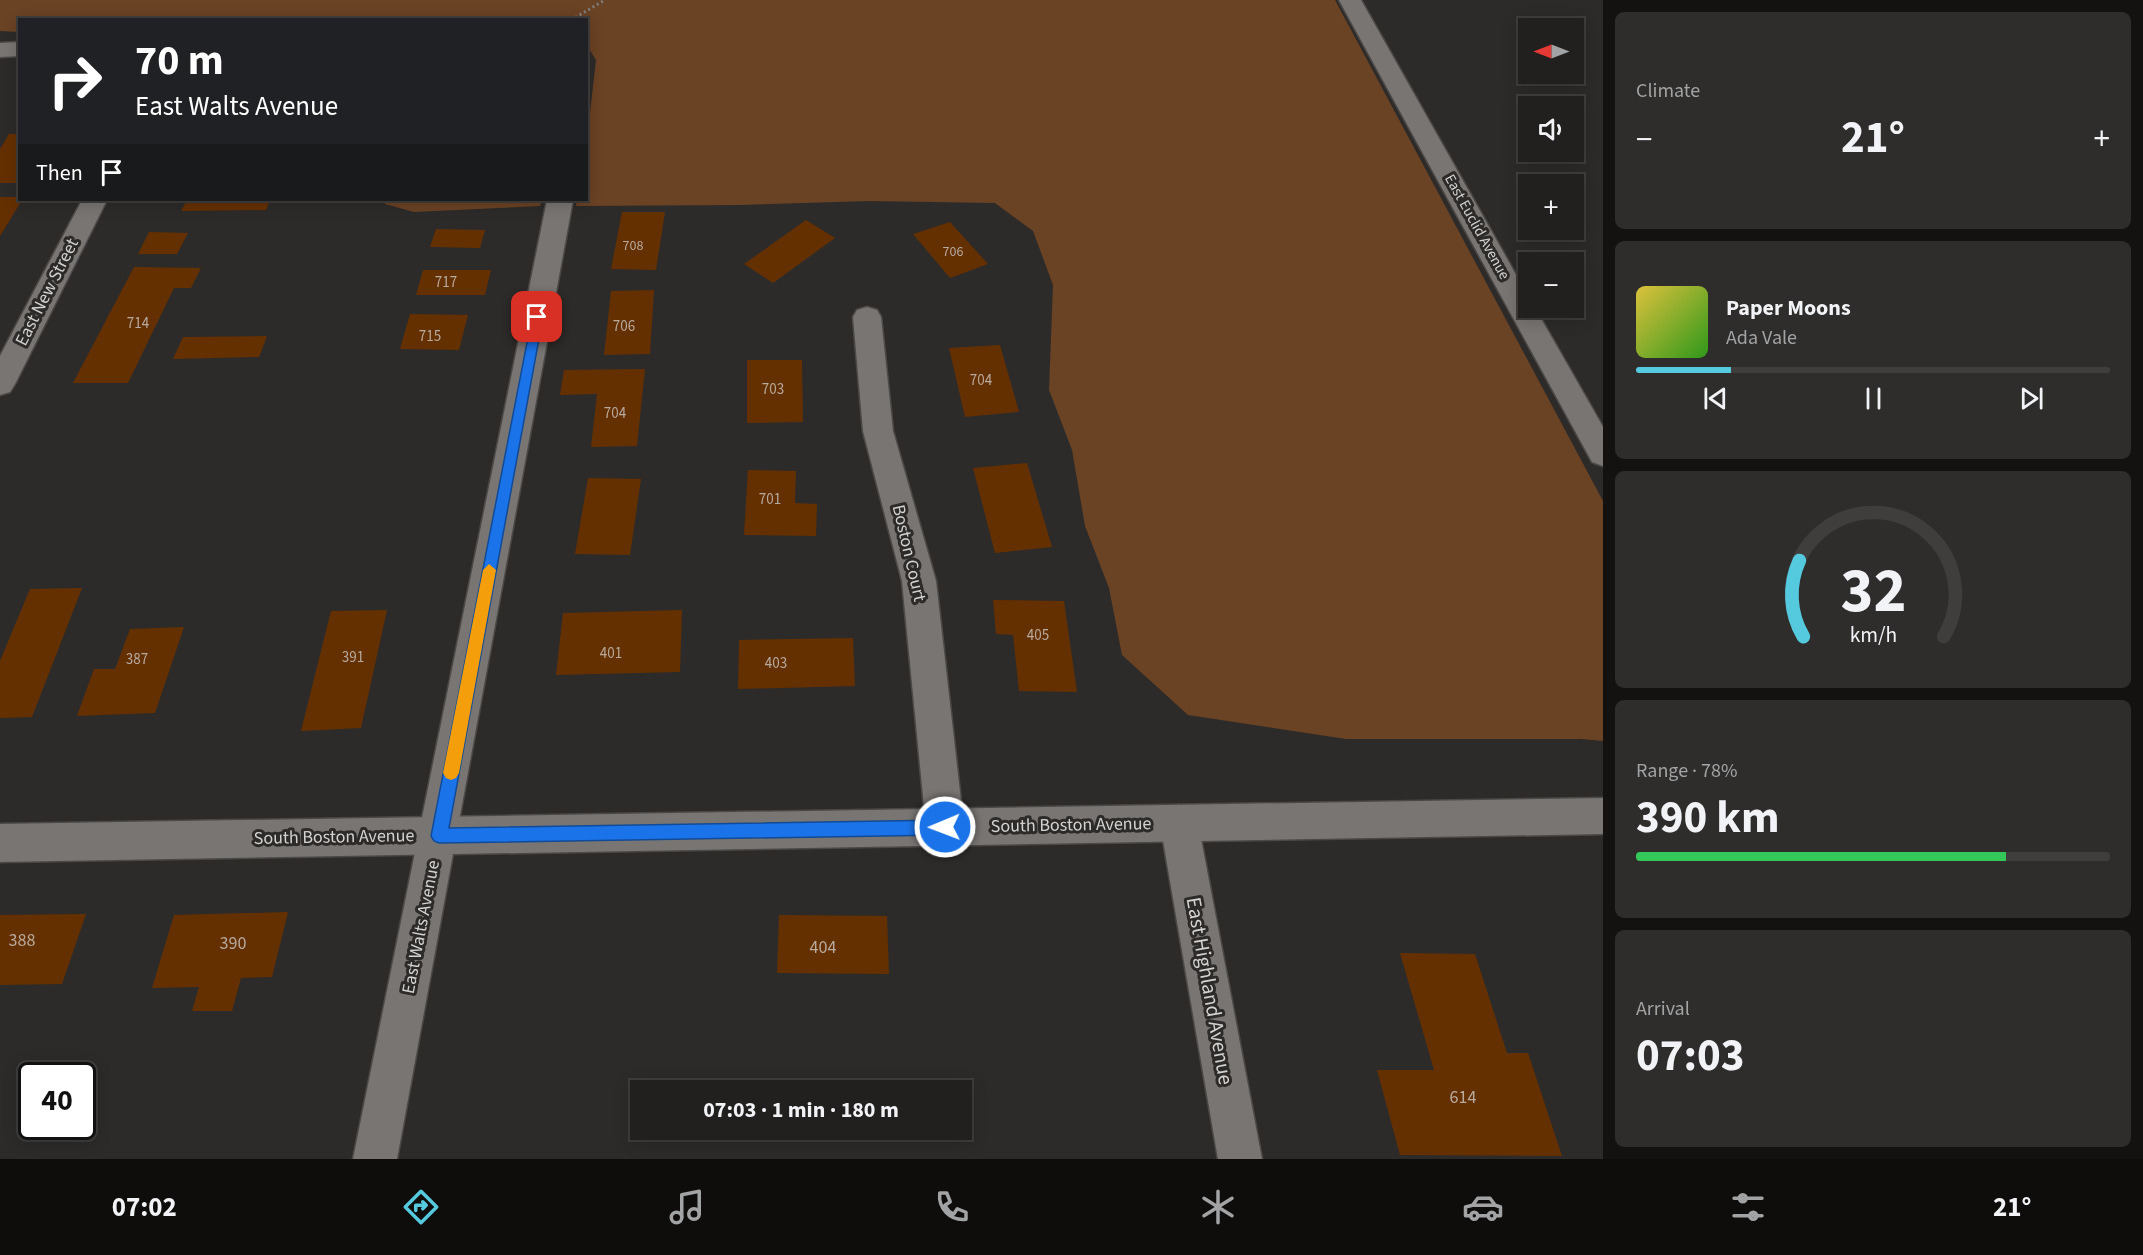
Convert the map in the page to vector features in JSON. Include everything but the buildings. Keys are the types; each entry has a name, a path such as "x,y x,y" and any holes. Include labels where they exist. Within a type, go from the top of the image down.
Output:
{"street":[{"name":"East Euclid Avenue","path":"1350,0 1603,454"},
{"path":"0,50 18,49"},
{"name":"East New Street","path":"0,384 93,201"},
{"name":"East Walts Avenue","path":"375,1159 560,201"},
{"name":"Boston Court","path":"867,317 878,431 919,581 945,827"},
{"name":"South Boston Avenue","path":"0,843 1603,816"},
{"name":"East Highland Avenue","path":"1179,823 1240,1159"}],"path":[{"path":"574,18 605,0"}],"shaded area":[{"path":"0,0 1335,0 1603,501 1603,741 1582,739 1346,739 1188,715 1122,655 1109,588 1085,526 1072,450 1049,390 1053,285 1033,231 995,203 869,201 576,206 577,201 588,201 588,130 596,60 588,48 588,18 18,18 18,32 0,31"},
{"path":"385,201 542,201 540,206 414,212 385,204"}],"slow traffic":[{"path":"451,773 489,570"}],"route":[{"path":"537,317 439,836 945,827"}]}
